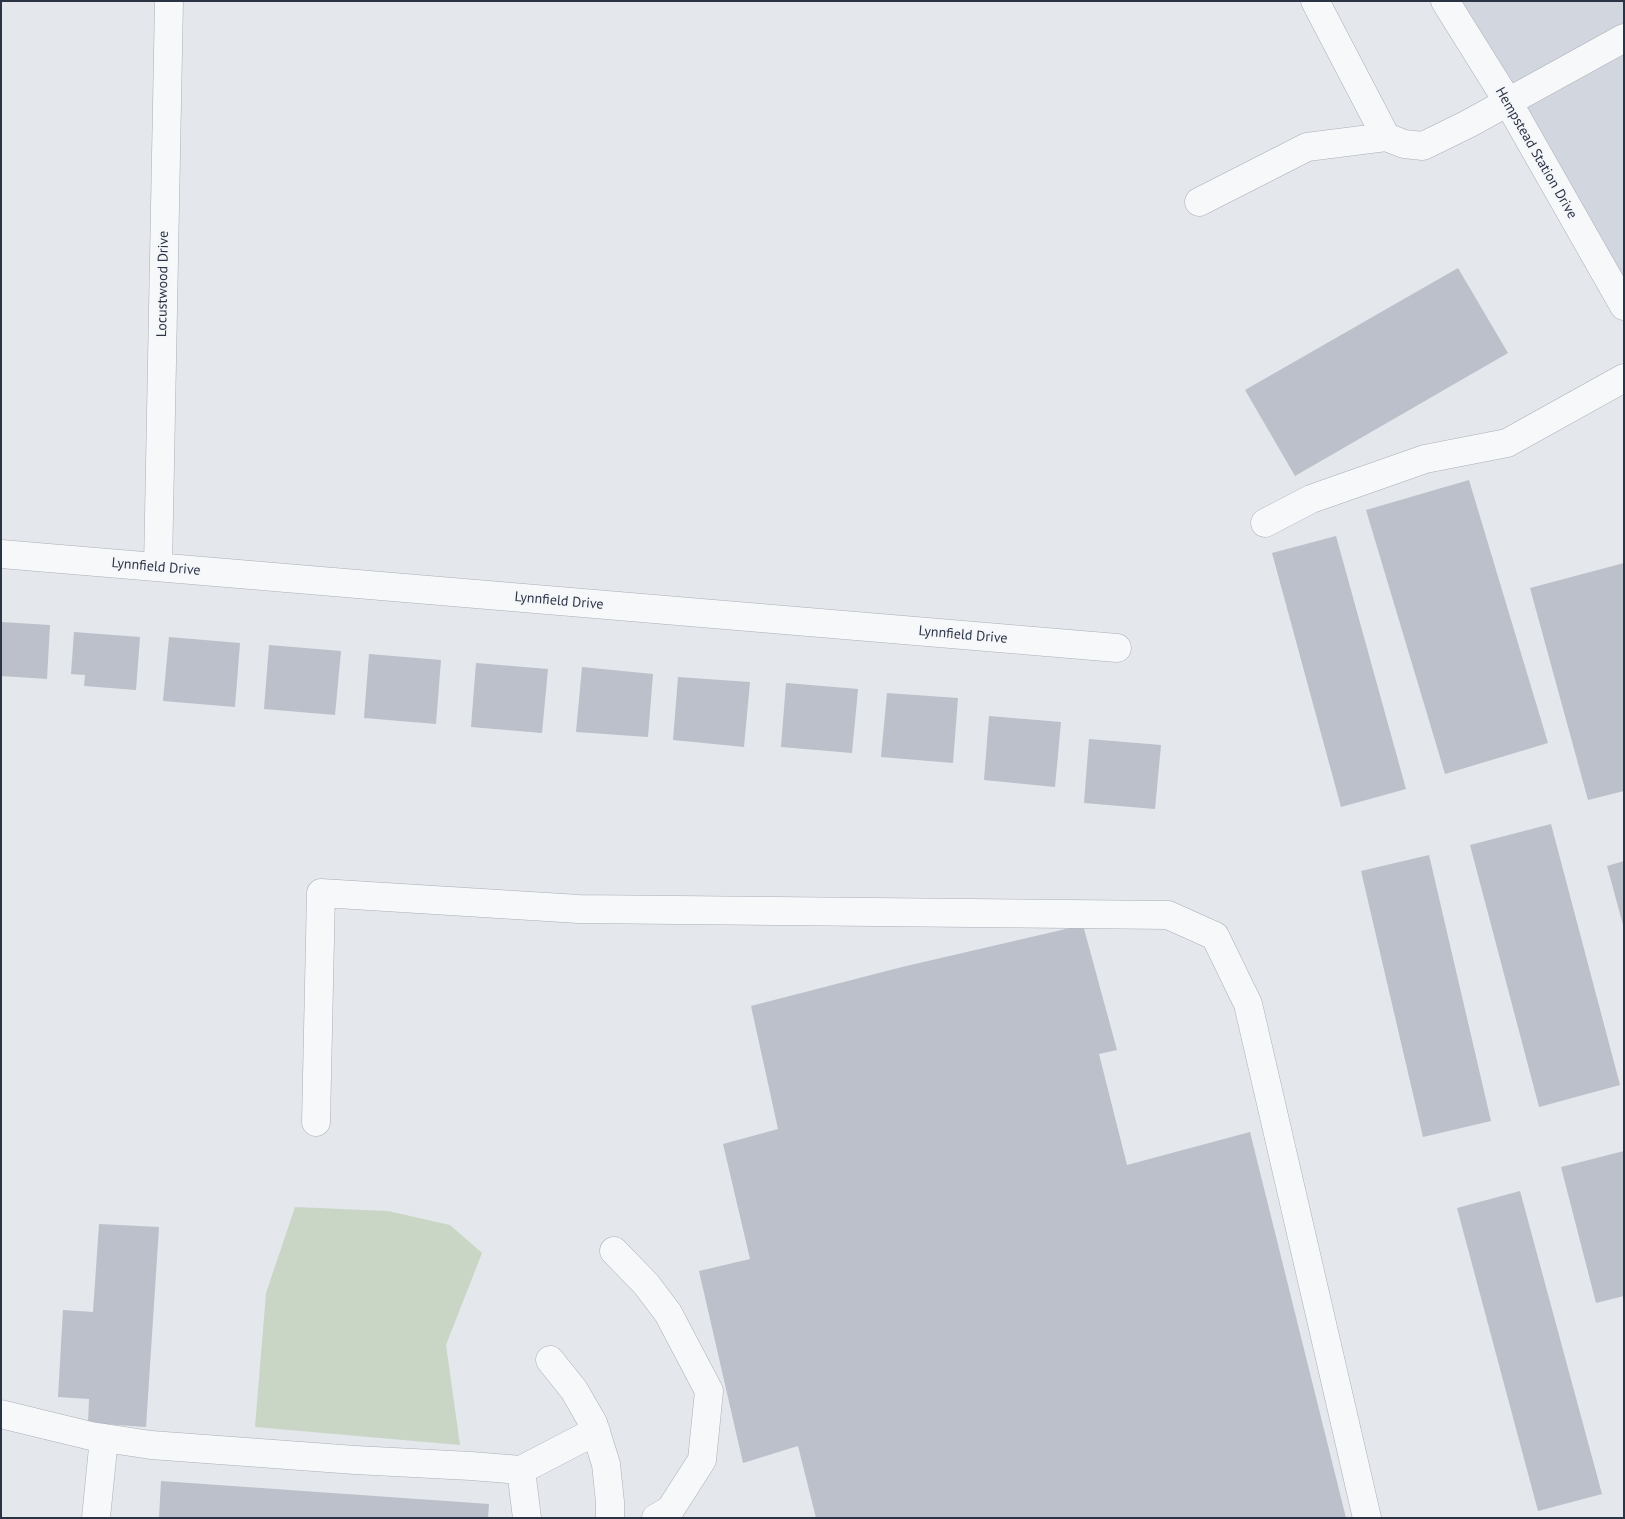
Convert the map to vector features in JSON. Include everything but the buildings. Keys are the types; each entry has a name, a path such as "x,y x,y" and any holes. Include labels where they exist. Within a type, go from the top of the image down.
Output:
{"street":[{"name":"Locustwood Drive","path":"158,568 169,1"},
{"path":"1315,1 1386,137"},
{"name":"Hempstead Station Drive","path":"1445,1 1508,102 1624,306"},
{"path":"1199,202 1307,147 1386,137 1404,144 1423,146 1468,124 1624,38"},
{"path":"1265,523 1311,499 1425,459 1508,443 1624,378"},
{"name":"Lynnfield Drive","path":"1,554 1117,648"},
{"path":"316,1122 322,893 579,909 1168,916 1215,936 1248,1004 1366,1518"},
{"path":"614,1251 646,1284 668,1313 709,1391 702,1460 670,1510 656,1518"},
{"path":"550,1360 574,1390 593,1423 606,1464 610,1518"},
{"path":"1,1414 104,1438 151,1445 521,1470 596,1431"},
{"path":"96,1518 104,1438"},
{"path":"521,1470 527,1518"}],"shaded area":[{"path":"1456,1 1624,1 1624,305"}],"green space":[{"path":"295,1207 388,1211 450,1225 482,1253 446,1345 460,1445 255,1427 266,1293"}]}
